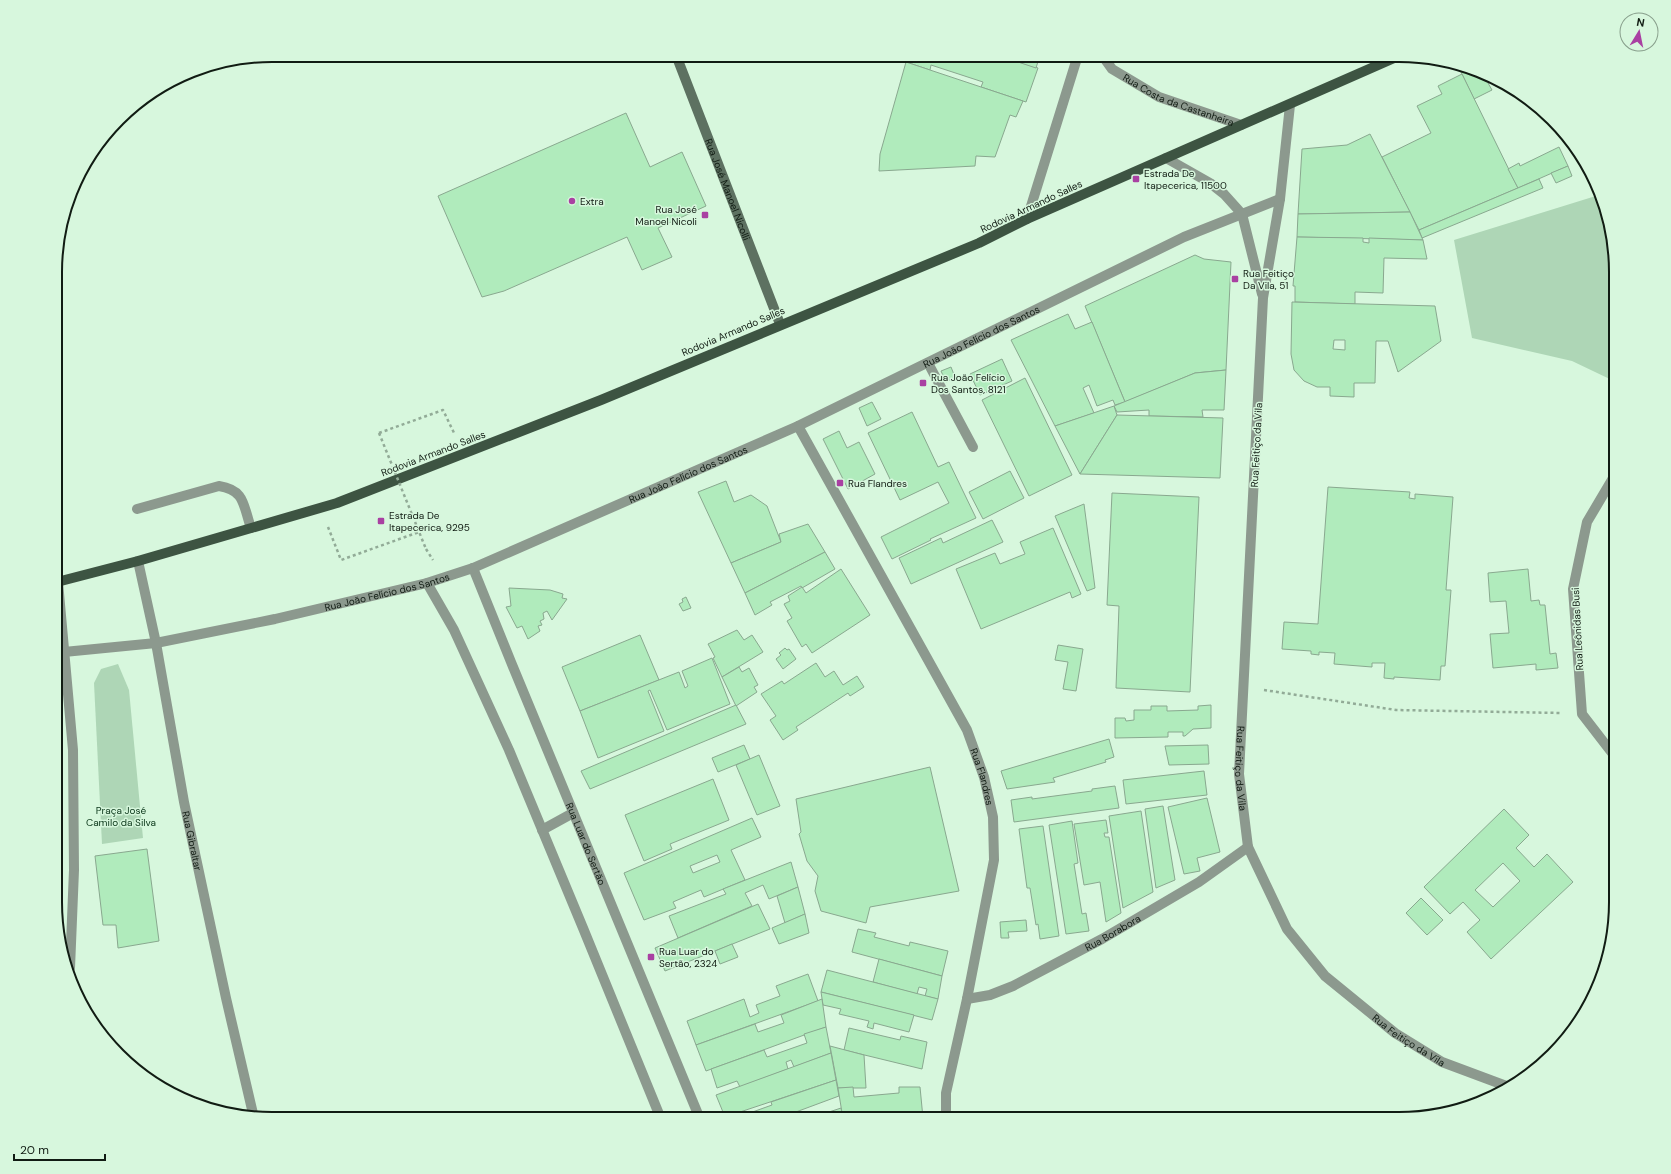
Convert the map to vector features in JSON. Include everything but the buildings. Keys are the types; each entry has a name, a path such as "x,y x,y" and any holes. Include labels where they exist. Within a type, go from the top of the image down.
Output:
{"main road":[{"name":"Rua José Manoel Nicolli","path":"679,62 780,324"},
{"name":"Rodovia Armando Salles","path":"62,581 138,561 320,508 464,454 601,400 780,324 979,243 1027,219 1385,62"}],"street":[{"path":"1027,219 1076,62"},
{"name":"Rua Costa da Castanheira","path":"1107,62 1112,69 1159,97 1241,125"},
{"name":"Rua Feitiço da Vila","path":"1290,105 1280,199 1263,298 1239,774 1248,847 1288,929 1325,976 1402,1037 1442,1062 1502,1085"},
{"name":"Rua Feitiço da Vila","path":"1166,158 1210,183 1224,194 1242,214 1263,298"},
{"name":"Rua João Felício dos Santos","path":"64,652 156,643 275,619 427,583 473,568 798,426 1184,237 1280,199"},
{"path":"928,363 973,446"},
{"name":"Rua Flandres","path":"798,426 967,730 984,777 993,817 994,860 946,1093 946,1112"},
{"name":"Rua Leônidas Busi","path":"1582,714 1573,589 1587,522 1609,485"},
{"path":"137,509 219,486 230,488 240,494 251,528"},
{"name":"Rua Gibraltar","path":"138,561 156,643 184,802 226,998 252,1111"},
{"name":"Rua Luar do Sertão","path":"473,568 697,1112"},
{"path":"427,583 454,630 478,678 658,1112"},
{"path":"62,629 73,750 74,870 70,961"},
{"path":"1582,714 1609,749"},
{"path":"542,830 573,813"},
{"name":"Rua Borabora","path":"966,999 990,995 1013,986 1095,943 1192,886 1248,847"}],"path":[{"path":"426,549 379,433 443,410 464,454"},
{"path":"320,508 341,560 419,532"},
{"path":"1244,687 1396,710 1582,714"}],"green space":[{"path":"1595,196 1605,231 1609,258 1609,379 1572,361 1472,338 1454,240"},
{"name":"Praça José Camilo da Silva","path":"118,664 129,690 143,838 102,844 94,683 101,669"}],"place":[{"name":"Estrada De Itapecerica, 11500","path":"1136,179"},
{"name":"Extra","path":"572,201"},
{"name":"Rua José Manoel Nicoli","path":"705,215"},
{"name":"Rua Feitiço Da Vila, 51","path":"1235,279"},
{"name":"Rua João Felício Dos Santos, 8121","path":"923,383"},
{"name":"Rua Flandres","path":"840,483"},
{"name":"Estrada De Itapecerica, 9295","path":"381,521"},
{"name":"Rua Luar do Sertão, 2324","path":"651,957"}]}
